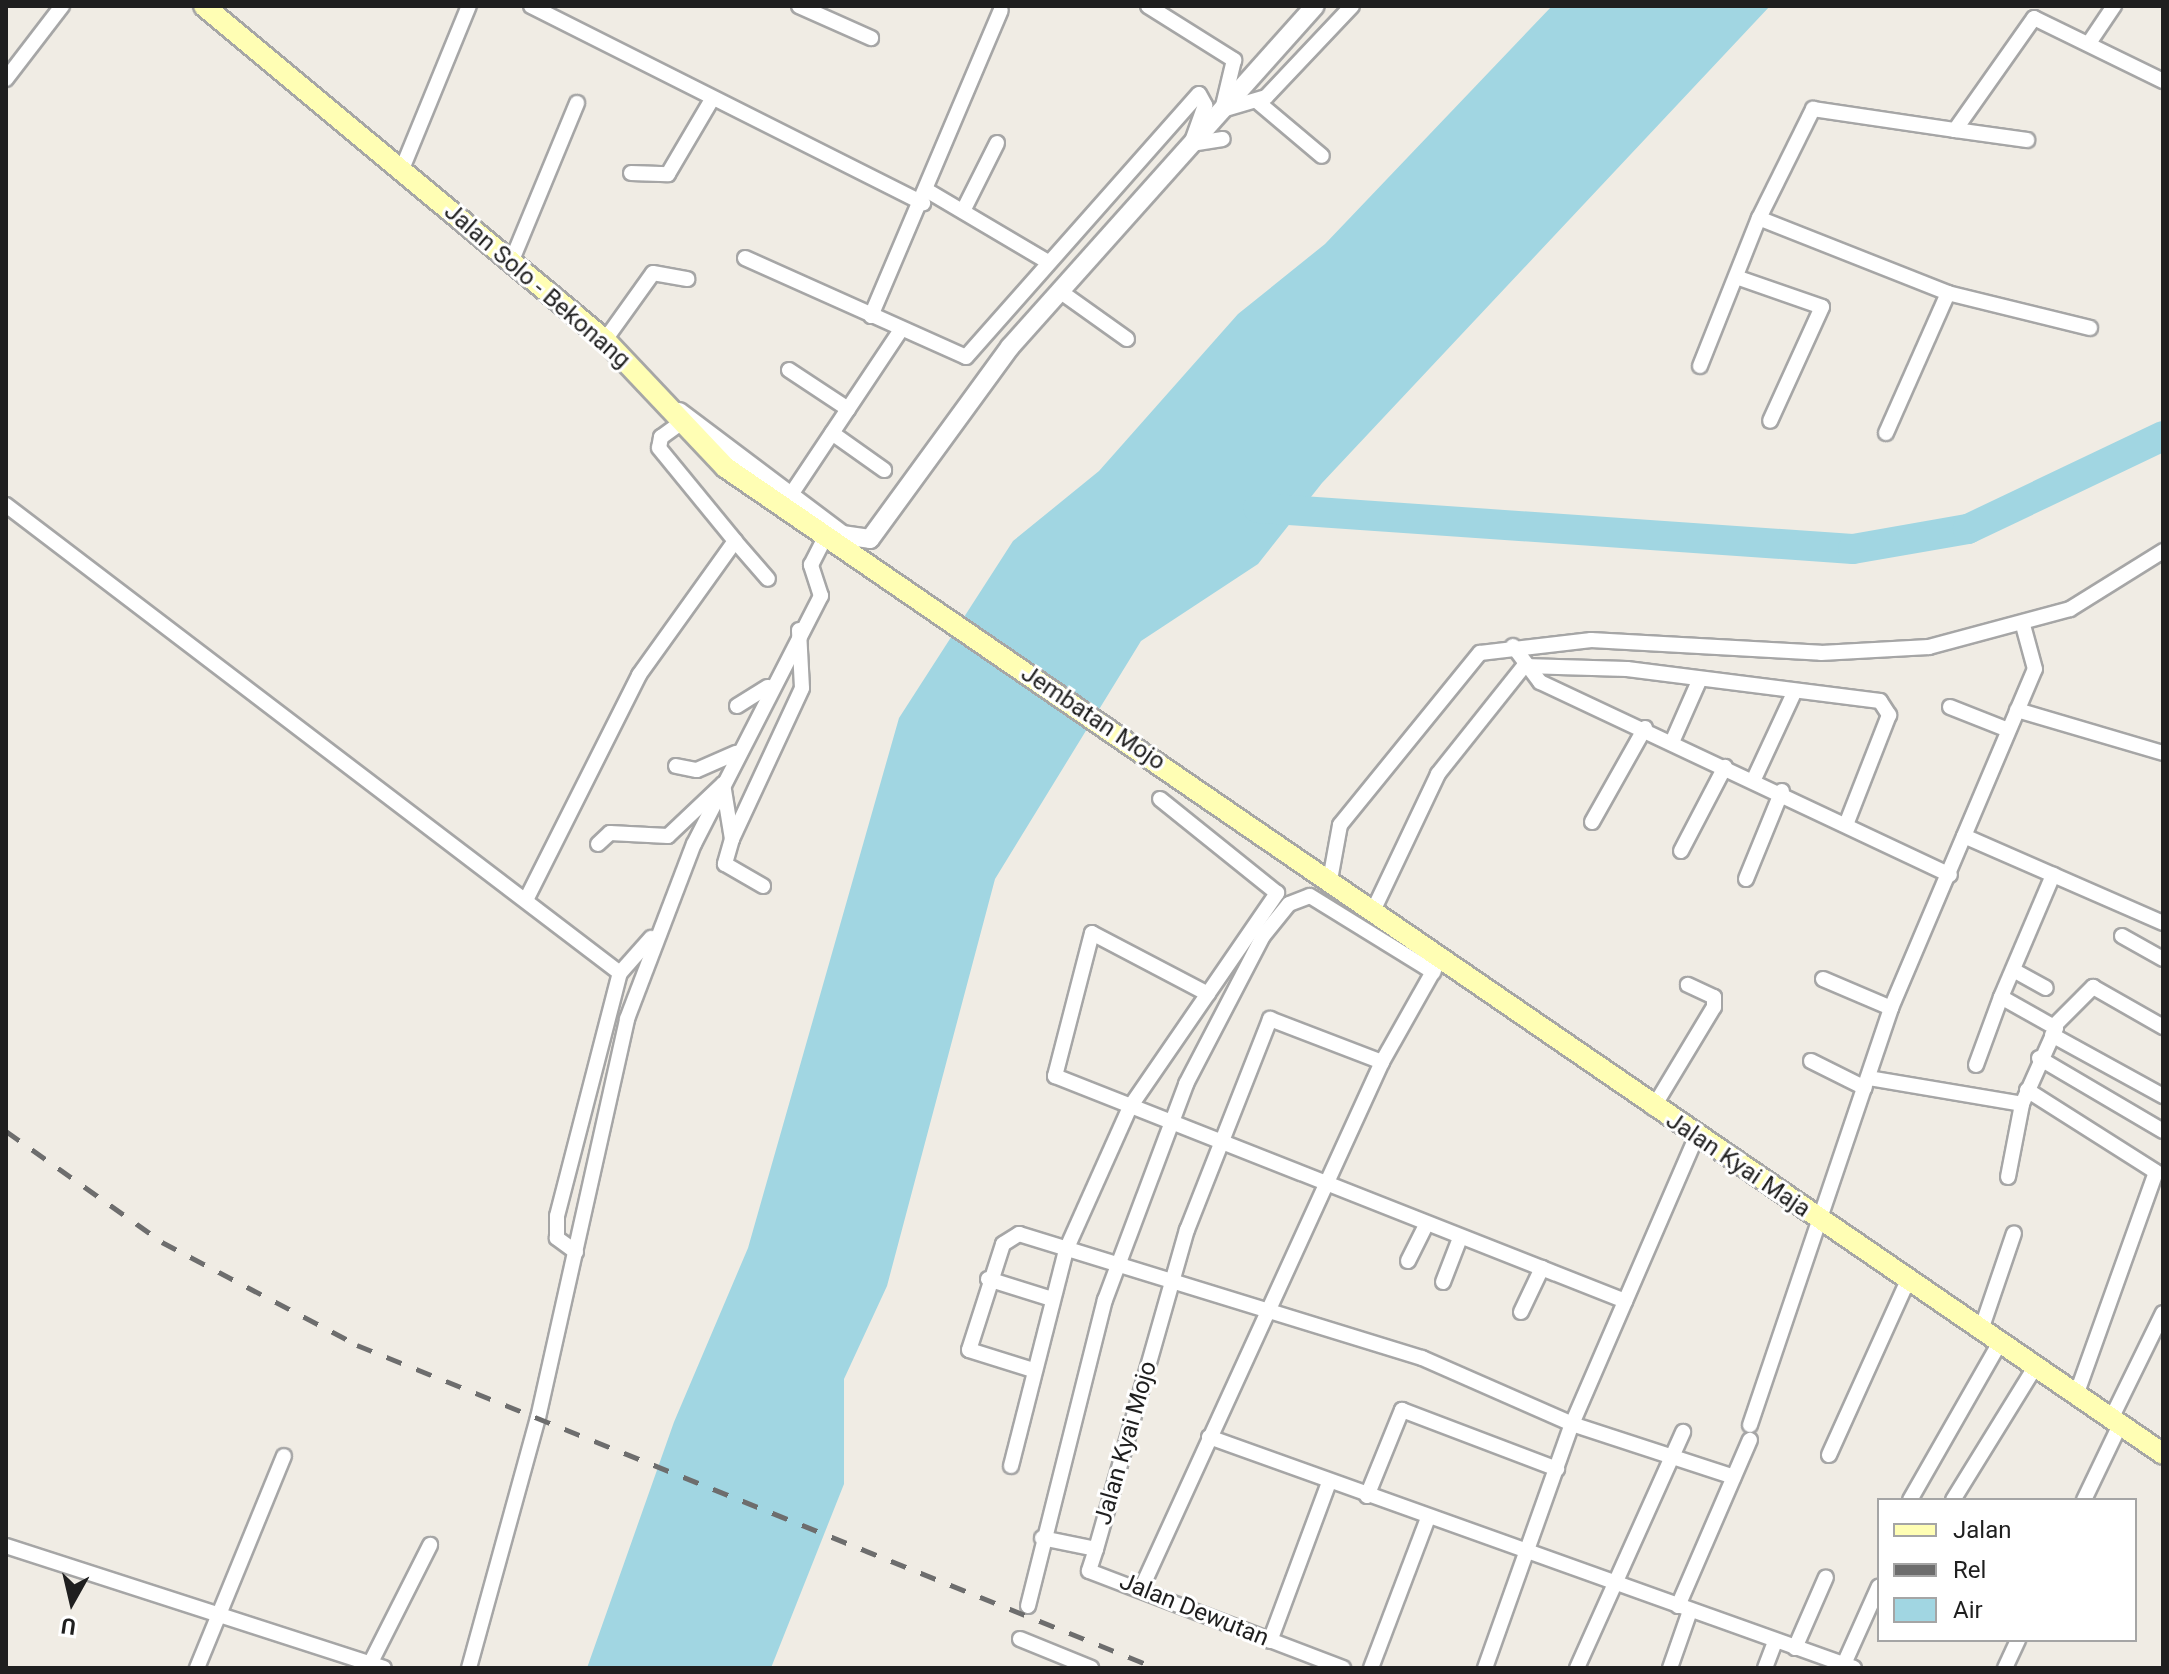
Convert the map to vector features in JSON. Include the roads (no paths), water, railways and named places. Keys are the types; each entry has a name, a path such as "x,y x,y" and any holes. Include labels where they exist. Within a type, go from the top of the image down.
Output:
{"main road":[{"name":"Jalan Solo - Bekonang","path":"207,7 605,340 725,467 866,568"},
{"name":"Jembatan Mojo","path":"866,568 1323,876"},
{"name":"Jalan Kyai Maja","path":"1323,876 1373,911 1437,964 2163,1454"}],"street":[{"path":"6,79 62,6"},
{"path":"402,169 469,6"},
{"path":"531,6 711,101 963,211 1048,262"},
{"path":"799,6 871,38"},
{"path":"1148,6 1234,60 1222,110"},
{"path":"663,402 842,535 877,535 1010,347 1315,6"},
{"path":"1222,110 1259,103 1352,6"},
{"path":"2089,43 2114,6"},
{"path":"871,316 925,197 1001,10"},
{"path":"1955,130 2038,12 2089,43 2163,81"},
{"path":"745,258 900,331 966,357 1199,94 1205,105 1191,144"},
{"path":"631,173 668,174 711,101"},
{"path":"512,260 577,103"},
{"path":"1259,103 1322,156"},
{"path":"1700,366 1759,218 1813,109 2027,140"},
{"path":"1191,144 1223,139"},
{"path":"963,211 997,143"},
{"path":"1759,218 1948,293 2090,328"},
{"path":"605,340 653,273 687,279"},
{"path":"1736,277 1822,307 1770,421"},
{"path":"1061,292 1127,339"},
{"path":"1886,433 1948,293"},
{"path":"790,496 900,331"},
{"path":"789,370 848,409"},
{"path":"682,422 661,437 659,448 768,579"},
{"path":"832,433 884,470"},
{"path":"6,505 620,973"},
{"path":"468,1666 576,1252 627,1019 657,931 736,753 799,629 821,596 811,565 825,538"},
{"path":"526,900 639,675 735,541"},
{"path":"1323,876 1340,825 1462,667 1480,653 1513,646 1591,640 1821,653 1929,647 2023,625 2070,609 2163,551"},
{"path":"1670,1668 1684,1609 1750,1432 1817,1218 1891,1008 1950,875 2036,657 2023,625"},
{"path":"763,886 725,864 732,839 802,688 799,629"},
{"path":"1513,646 1524,666 1540,682 1782,791 1950,875"},
{"path":"1524,666 1593,666 1794,693 1880,701 1889,709 1847,822"},
{"path":"1373,911 1438,774 1524,666"},
{"path":"1673,740 1699,681"},
{"path":"737,706 769,687"},
{"path":"1754,779 1794,693"},
{"path":"1950,707 2008,730"},
{"path":"2017,710 2163,753"},
{"path":"1592,822 1645,728"},
{"path":"676,766 697,770 736,753"},
{"path":"1681,851 1725,767"},
{"path":"723,784 732,839"},
{"path":"598,844 610,833 668,836 723,784"},
{"path":"1746,879 1782,791"},
{"path":"1011,1466 1066,1250 1130,1107 1277,889 1160,799"},
{"path":"1964,836 2163,923"},
{"path":"1976,1065 2053,875"},
{"path":"1028,1606 1042,1538 1117,1267 1168,1126 1241,972 1299,896 1437,964 1382,1062 1142,1587"},
{"path":"576,1252 557,1238 557,1216 620,973 657,931"},
{"path":"1208,994 1092,933 1054,1072 1168,1126 1219,1141 1625,1301"},
{"path":"2122,936 2163,959"},
{"path":"2015,971 2046,988"},
{"path":"1823,979 1891,1008"},
{"path":"1653,1108 1714,1007 1714,997 1688,985"},
{"path":"2008,1177 2024,1097 2039,1058 2054,1030 2093,987 2163,1027"},
{"path":"2001,997 2163,1096"},
{"name":"Jalan Kyai Mojo","path":"1042,1538 1096,1549 1171,1284 1219,1141 1270,1019 1382,1062"},
{"path":"2039,1058 2163,1131"},
{"path":"1811,1061 1867,1083 2024,1097 2156,1172 2076,1395"},
{"path":"1485,1668 1572,1424 1696,1137"},
{"path":"1408,1261 1426,1225"},
{"path":"1981,1330 2014,1233"},
{"path":"1033,1370 969,1350 988,1279 1010,1236 1066,1250 1171,1284 1271,1309 1422,1358 1572,1424 1734,1477"},
{"path":"1443,1282 1460,1238"},
{"path":"1521,1312 1542,1268"},
{"path":"988,1279 1052,1299"},
{"path":"1829,1455 1908,1280"},
{"path":"2085,1498 2163,1313"},
{"path":"1911,1498 2000,1342"},
{"path":"1954,1498 2035,1367"},
{"path":"1367,1496 1402,1410 1557,1469"},
{"path":"1577,1668 1610,1581 1683,1432"},
{"path":"1209,1437 1428,1518 1849,1666 1877,1591"},
{"path":"197,1668 284,1456"},
{"path":"1270,1641 1329,1482"},
{"path":"1371,1668 1428,1518"},
{"path":"369,1665 430,1545"},
{"path":"6,1546 384,1668"},
{"name":"Jalan Dewutan","path":"1096,1549 1089,1571 1142,1587 1343,1668"},
{"path":"1795,1648 1826,1577"},
{"path":"1020,1639 1091,1668"},
{"path":"1765,1668 1775,1642"},
{"path":"2005,1668 2017,1642"}],"water":[{"path":"1552,6 1770,6 1322,483 1258,564 1141,641 995,879 887,1286 844,1379 844,1484 771,1668 587,1668 674,1422 748,1248 899,718 1013,541 1099,471 1238,314 1325,244"}],"waterway":[{"path":"1258,508 1853,549 1968,529 2163,436"}],"railway":[{"path":"6,1131 162,1242 357,1345 1156,1668"}]}
